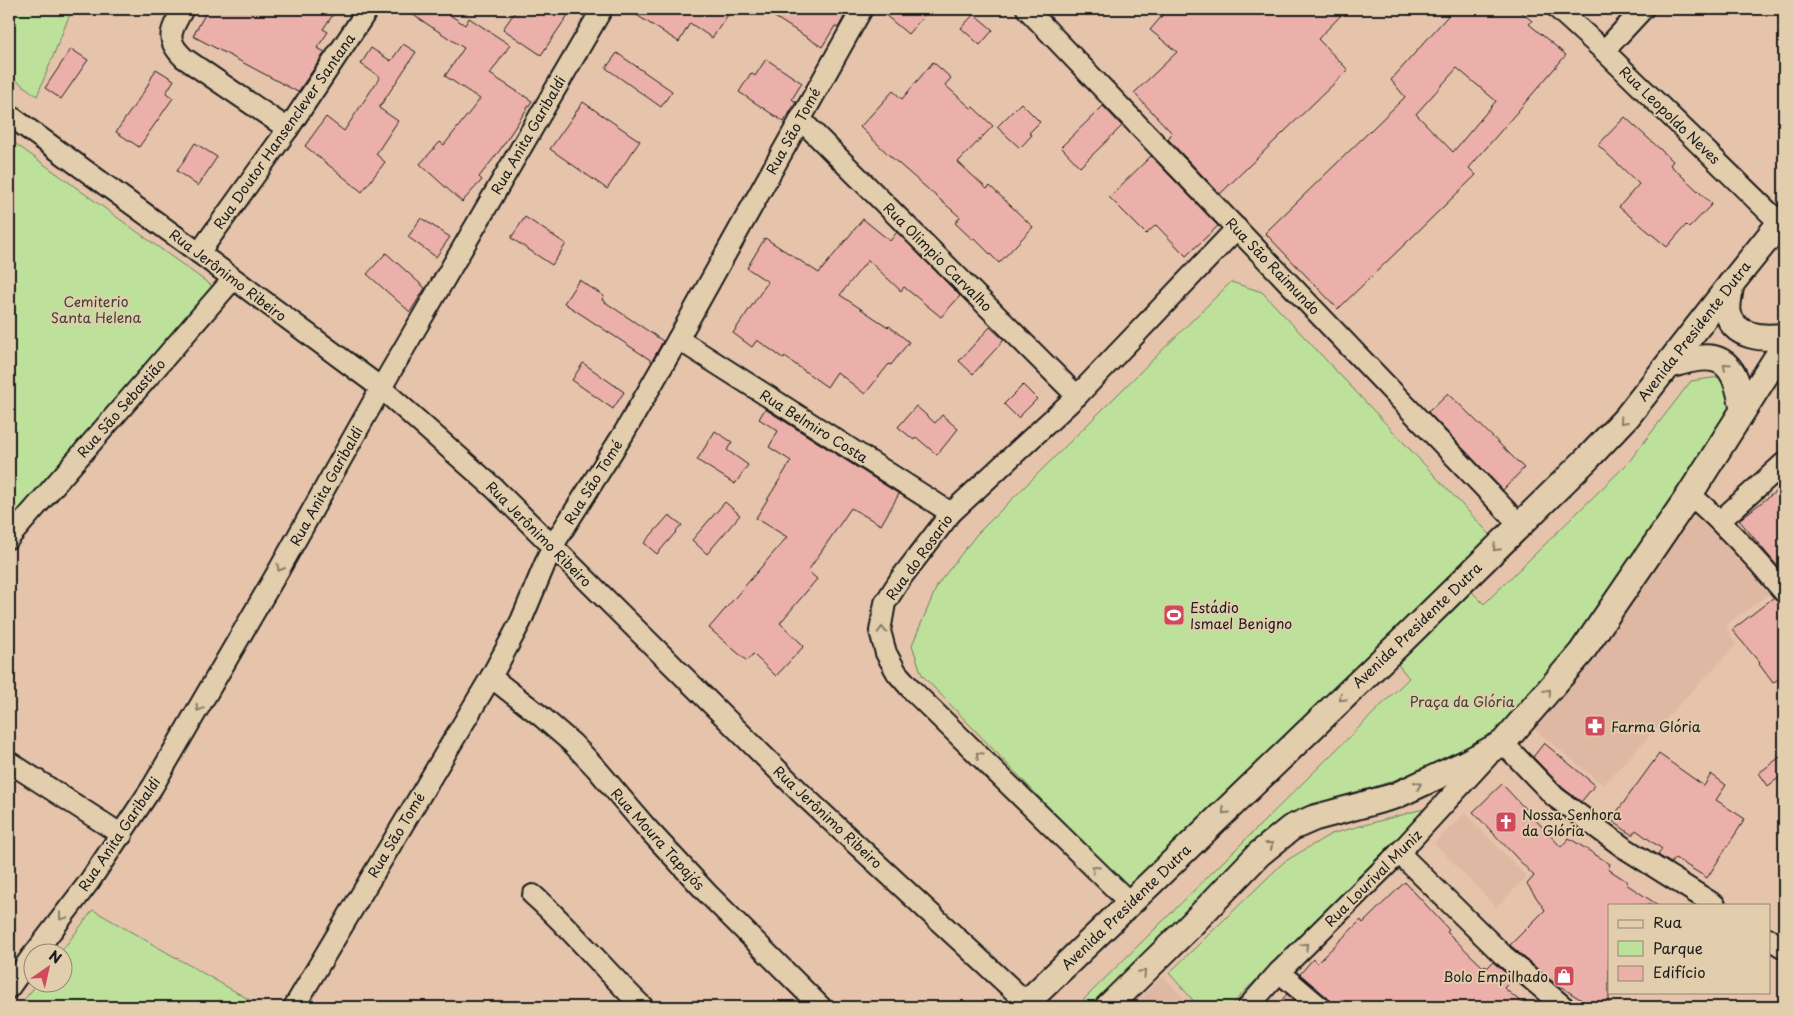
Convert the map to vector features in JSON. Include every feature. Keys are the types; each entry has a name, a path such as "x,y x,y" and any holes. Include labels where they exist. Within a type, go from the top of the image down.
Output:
{"street":[{"path":"183,9 173,27 171,37 174,48 184,58 288,129"},
{"name":"Rua Doutor Hansenclever Santana","path":"199,253 288,129 368,9"},
{"name":"Rua Anita Garibaldi","path":"37,944 89,882 153,786 381,388 602,9"},
{"name":"Rua São Tomé","path":"294,1007 491,677 521,621 552,547 624,433 862,9"},
{"name":"Rua São Raimundo","path":"1027,9 1519,524"},
{"name":"Rua Leopoldo Neves","path":"1558,9 1604,50 1782,220"},
{"path":"1604,50 1643,9"},
{"name":"Rua Jerônimo Ribeiro","path":"9,115 381,388 494,488 803,795 1025,1005"},
{"name":"Rua Olimpio Carvalho","path":"800,119 1077,396"},
{"name":"Avenida Presidente Dutra","path":"1025,1005 1402,641 1589,457 1626,417 1668,366 1782,220"},
{"name":"Rua do Rosario","path":"1130,903 912,690 898,673 886,653 880,631 886,603 905,573 951,513 1077,396 1237,228"},
{"name":"Rua São Sebastião","path":"9,538 233,279"},
{"path":"1731,284 1728,312 1735,325 1751,335 1767,338 1784,336"},
{"name":"Rua Belmiro Costa","path":"678,339 951,513"},
{"path":"1108,1007 1259,854 1291,828 1314,818 1395,796 1466,763 1499,745 1581,653 1690,494 1784,346"},
{"path":"1668,366 1691,358 1704,356 1717,359 1735,375 1740,388 1743,410"},
{"path":"1720,521 1784,464"},
{"path":"1690,494 1749,550 1784,592"},
{"name":"Rua Moura Tapajós","path":"491,677 542,716 572,743 699,886 821,1007"},
{"path":"1499,745 1555,797 1623,847 1714,904"},
{"name":"Rua Lourival Muniz","path":"1248,1007 1279,972 1399,853 1499,745"},
{"path":"9,762 122,835"},
{"path":"1399,853 1503,955 1564,1007"},
{"path":"533,895 551,910 584,947 643,1007"},
{"path":"1770,940 1784,948"},
{"name":"Rua Anita Garibaldi","path":"9,988 22,964"},
{"path":"1279,972 1320,1007"}],"shaded area":[{"path":"1696,513 1777,588 1726,625 1736,645 1603,785 1534,729"},
{"path":"1465,813 1527,877 1496,907 1434,843"},
{"path":"1163,976 1192,1007 1142,1007 1138,1000"}],"green space":[{"path":"9,9 72,9 37,96 9,75"},
{"name":"Cemiterio Santa Helena","path":"9,139 223,294 9,544"},
{"name":"Estádio Ismael Benigno","path":"1231,282 1262,292 1498,543 1133,895 922,675 912,645 938,584 977,534"},
{"name":"Praça da Glória","path":"1720,377 1734,389 1736,414 1644,554 1494,746 1301,812 1097,1007 1076,1007 1409,678 1395,661 1469,589 1484,604 1628,463 1691,381"},
{"path":"1427,808 1229,1007 1199,1007 1169,973 1284,862 1331,834"},
{"path":"93,910 262,1007 34,1007 24,1000 29,994 72,994 72,944 67,944"}],"building":[{"path":"208,9 337,9 323,29 328,32 317,48 325,52 298,92 193,36"},
{"path":"404,9 441,9 465,25 469,18 510,45 490,74 532,101 500,150 479,177 482,180 462,202 420,164 440,142 444,145 480,99 445,76 464,48"},
{"path":"517,9 572,9 541,55 503,29"},
{"path":"627,9 732,9 712,38 690,23 679,42"},
{"path":"762,9 846,9 844,12 846,13 838,28 835,26 822,47"},
{"path":"878,9 930,9 908,34"},
{"path":"1168,9 1347,9 1318,39 1348,70 1220,194 1168,139 1172,133 1134,93 1177,52 1150,30"},
{"path":"1454,9 1517,9 1532,21 1529,24 1566,55 1469,168 1476,175 1338,309 1265,233 1405,97 1391,80","holes":["1457,68 1496,101 1453,152 1416,114"]},
{"path":"974,14 993,30 980,45 961,28"},
{"path":"403,44 416,52 379,108 398,121 376,154 385,162 362,192 305,146 326,117 344,131 380,77 361,64 371,48 391,61"},
{"path":"71,49 88,60 61,99 45,88"},
{"path":"617,53 672,91 661,107 606,68"},
{"path":"766,59 802,83 792,99 796,102 784,122 739,92 751,73 755,76"},
{"path":"933,62 951,78 945,85 993,126 958,162 987,189 990,186 1033,227 999,263 974,238 973,240 955,223 960,217 860,127 893,91 902,99"},
{"path":"156,69 174,80 166,93 173,98 139,147 116,132 145,90"},
{"path":"583,102 640,141 607,189 550,149"},
{"path":"1021,103 1040,122 1029,133 1032,135 1020,148 997,127"},
{"path":"1103,106 1122,126 1080,167 1061,147"},
{"path":"1625,117 1673,161 1670,165 1712,204 1689,228 1686,225 1667,247 1619,207 1639,184 1598,145"},
{"path":"195,143 217,157 198,186 177,171"},
{"path":"1151,156 1218,226 1186,256 1156,225 1146,234 1109,197"},
{"path":"525,217 566,244 552,265 511,238"},
{"path":"421,218 450,237 436,257 408,237"},
{"path":"863,219 890,241 897,232 960,296 941,317 904,287 901,291 868,260 840,295 889,326 909,342 865,394 837,372 827,387 757,340 752,347 733,333 768,282 747,268 765,238 819,273"},
{"path":"386,253 425,288 410,312 367,274"},
{"path":"579,280 604,296 602,300 663,341 652,361 564,303"},
{"path":"990,327 1004,340 973,374 959,361"},
{"path":"583,363 624,392 613,409 572,380"},
{"path":"1023,385 1037,399 1018,418 1004,404"},
{"path":"1448,393 1524,468 1503,490 1428,412"},
{"path":"916,406 935,423 942,415 958,429 937,455 916,437 914,440 898,427"},
{"path":"765,409 899,494 881,525 851,508 808,571 817,579 780,623 804,646 776,676 753,654 747,661 709,628 787,537 756,518 791,461 769,447 778,431 759,419"},
{"path":"715,431 732,442 727,450 748,465 735,484 697,460"},
{"path":"1784,485 1784,574 1739,520"},
{"path":"725,502 740,515 707,554 692,540"},
{"path":"669,515 682,525 657,554 644,543"},
{"path":"1773,598 1784,604 1784,674 1773,683 1760,663 1732,630"},
{"path":"1544,743 1595,785 1581,802 1563,788 1533,757"},
{"path":"1659,754 1704,786 1711,774 1726,785 1716,800 1745,819 1707,878 1675,858 1671,863 1658,855 1662,849 1636,830 1632,835 1611,820"},
{"path":"1784,754 1784,774 1768,786 1759,773"},
{"path":"1502,784 1561,847 1569,838 1610,864 1608,869 1628,882 1626,884 1656,904 1608,904 1609,1007 1578,1007 1583,1001 1549,979 1510,945 1545,910 1527,884 1534,876 1473,812"},
{"path":"1405,882 1449,930 1447,932 1483,967 1485,965 1487,968 1493,962 1513,979 1504,988 1527,1007 1332,1007 1328,998 1300,974 1313,959 1317,963 1361,920 1363,923"},
{"path":"1287,994 1302,1007 1276,1007"}],"place":[{"name":"Estádio Ismael Benigno","path":"1174,615"},
{"name":"Farma Glória","path":"1595,726"},
{"name":"Nossa Senhora da Glória","path":"1506,822"},
{"name":"Bolo Empilhado","path":"1564,976"}]}
